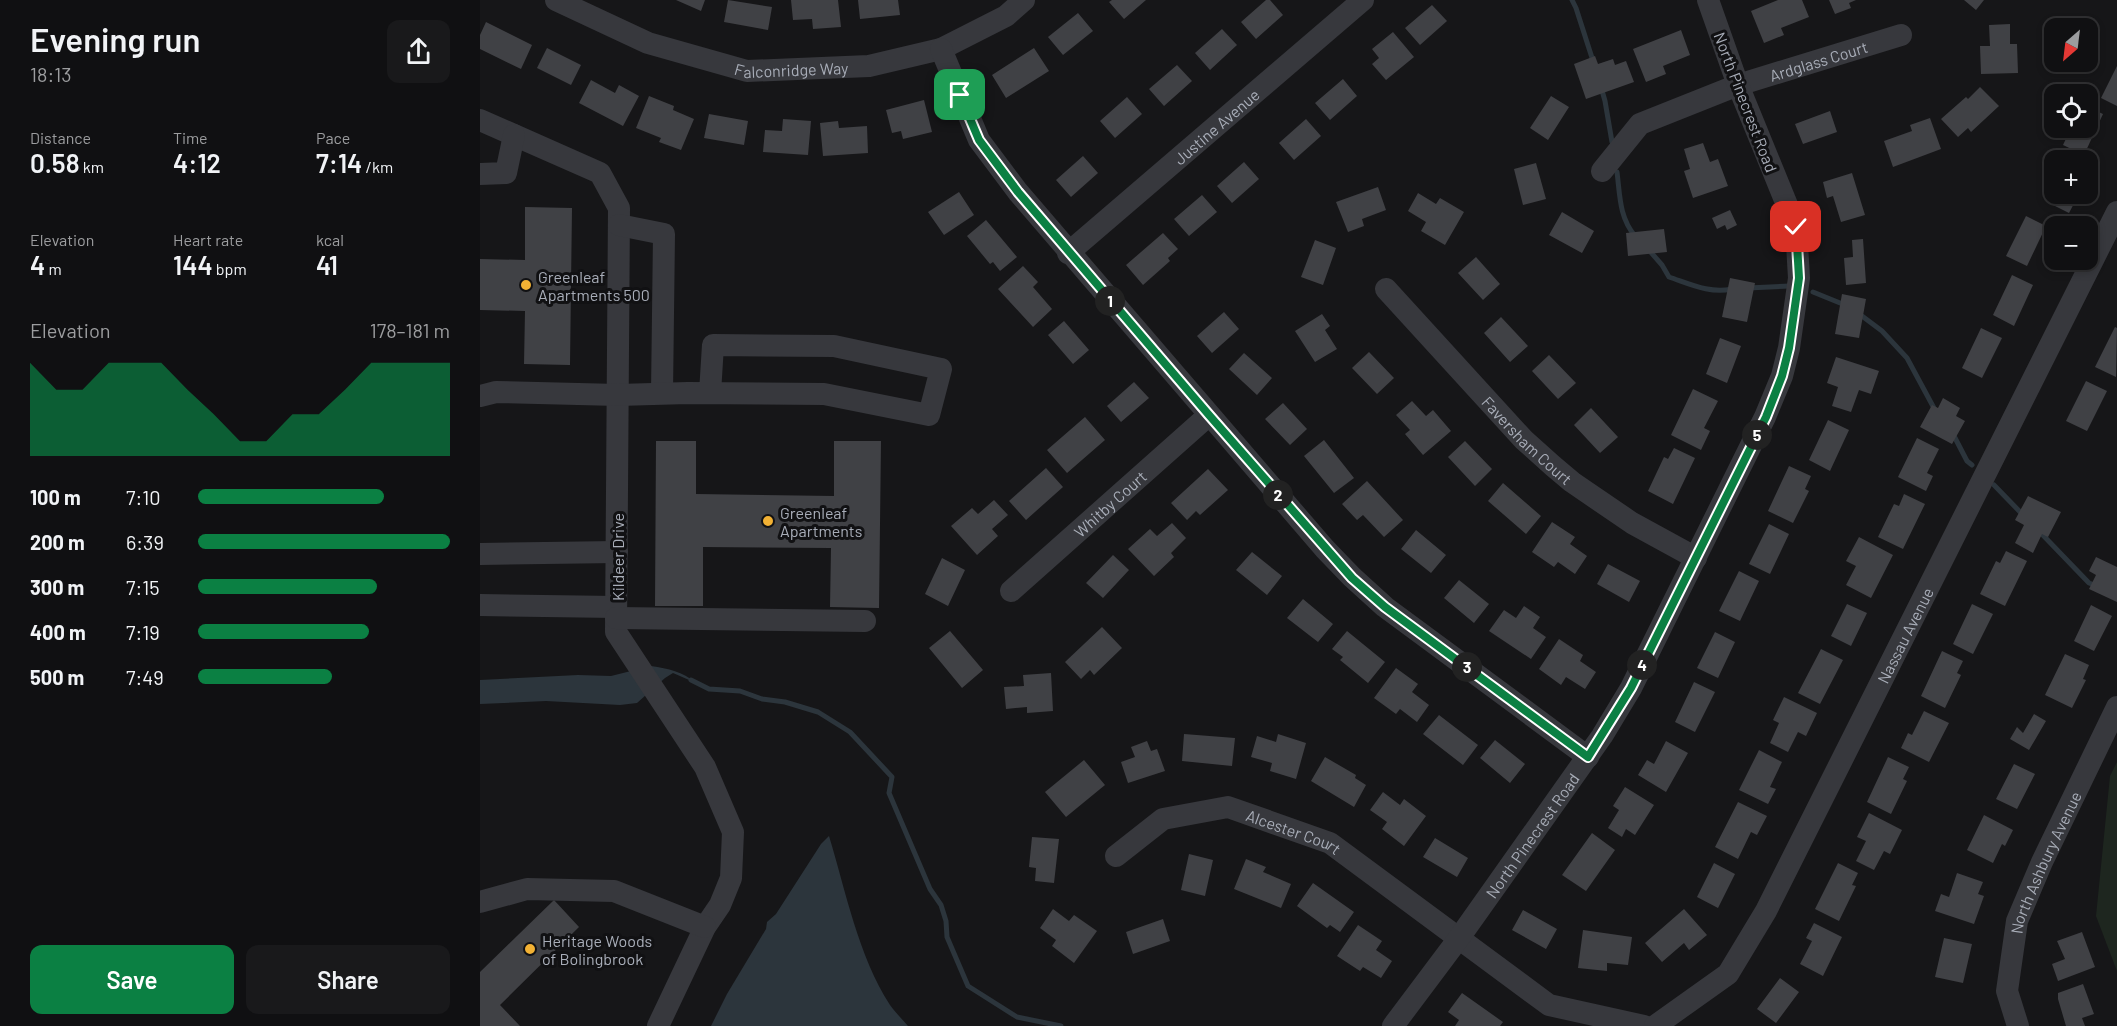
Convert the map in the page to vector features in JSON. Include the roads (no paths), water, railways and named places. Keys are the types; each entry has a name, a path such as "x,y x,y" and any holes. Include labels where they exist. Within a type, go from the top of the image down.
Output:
{"street":[{"name":"Falconridge Way","path":"556,0 648,43 747,71 869,66 941,49 1006,16 1024,0"},
{"name":"Justine Avenue","path":"1068,253 1363,0"},
{"name":"North Pinecrest Road","path":"1393,1026 1588,757 1631,688 1766,417 1782,376 1789,348 1799,278 1796,227 1738,85 1708,0"},
{"name":"Ardglass Court","path":"1602,171 1640,124 1738,85 1901,35"},
{"path":"941,49 979,140 1018,192 1068,253 1352,578 1385,607 1588,757"},
{"name":"Kildeer Drive","path":"480,120 600,173 619,208 616,632 705,767 733,832 731,878 720,905 705,927 658,1026"},
{"path":"480,174 506,173 514,135"},
{"name":"Nassau Avenue","path":"1654,1026 1728,974 1766,911 2117,212"},
{"path":"619,225 664,234 662,393"},
{"name":"Faversham Court","path":"1386,289 1524,440 1553,466 1572,482 1632,523 1696,558"},
{"path":"480,396 496,392 618,395 824,394 929,415 941,369 834,346 713,345 710,393"},
{"name":"Whitby Court","path":"1011,591 1209,415"},
{"path":"480,554 617,552"},
{"path":"480,605 865,621"},
{"name":"North Ashbury Avenue","path":"2018,1026 2007,991 2017,921 2042,862 2117,707"},
{"name":"Alcester Court","path":"1116,856 1162,819 1227,807 1330,843 1459,938"},
{"path":"480,902 526,889 615,891 705,927"},
{"path":"1459,938 1549,1005 1644,1026"}],"waterway":[{"path":"1572,0 1594,64"},
{"path":"1601,87 1612,142"},
{"path":"1617,172 1623,213 1635,236"},
{"path":"1648,249 1669,277 1708,289 1732,289"},
{"path":"1748,288 1790,286"},
{"path":"1813,292 1845,305"},
{"path":"1858,313 1882,331 1907,358 1935,410"},
{"path":"1953,434 1967,461 1972,465"},
{"path":"1994,485 2024,516"},
{"path":"2037,529 2089,583 2097,586"},
{"path":"691,680 709,689 740,691 762,699 785,702 818,712 850,732 892,777 889,793 930,889 941,905 946,921 947,937 968,986 1017,1017 1061,1026"}],"place":[{"name":"Greenleaf Apartments 500","path":"526,285"},
{"name":"Greenleaf Apartments","path":"768,521"},
{"name":"Heritage Woods of Bolingbrook","path":"530,949"}]}
